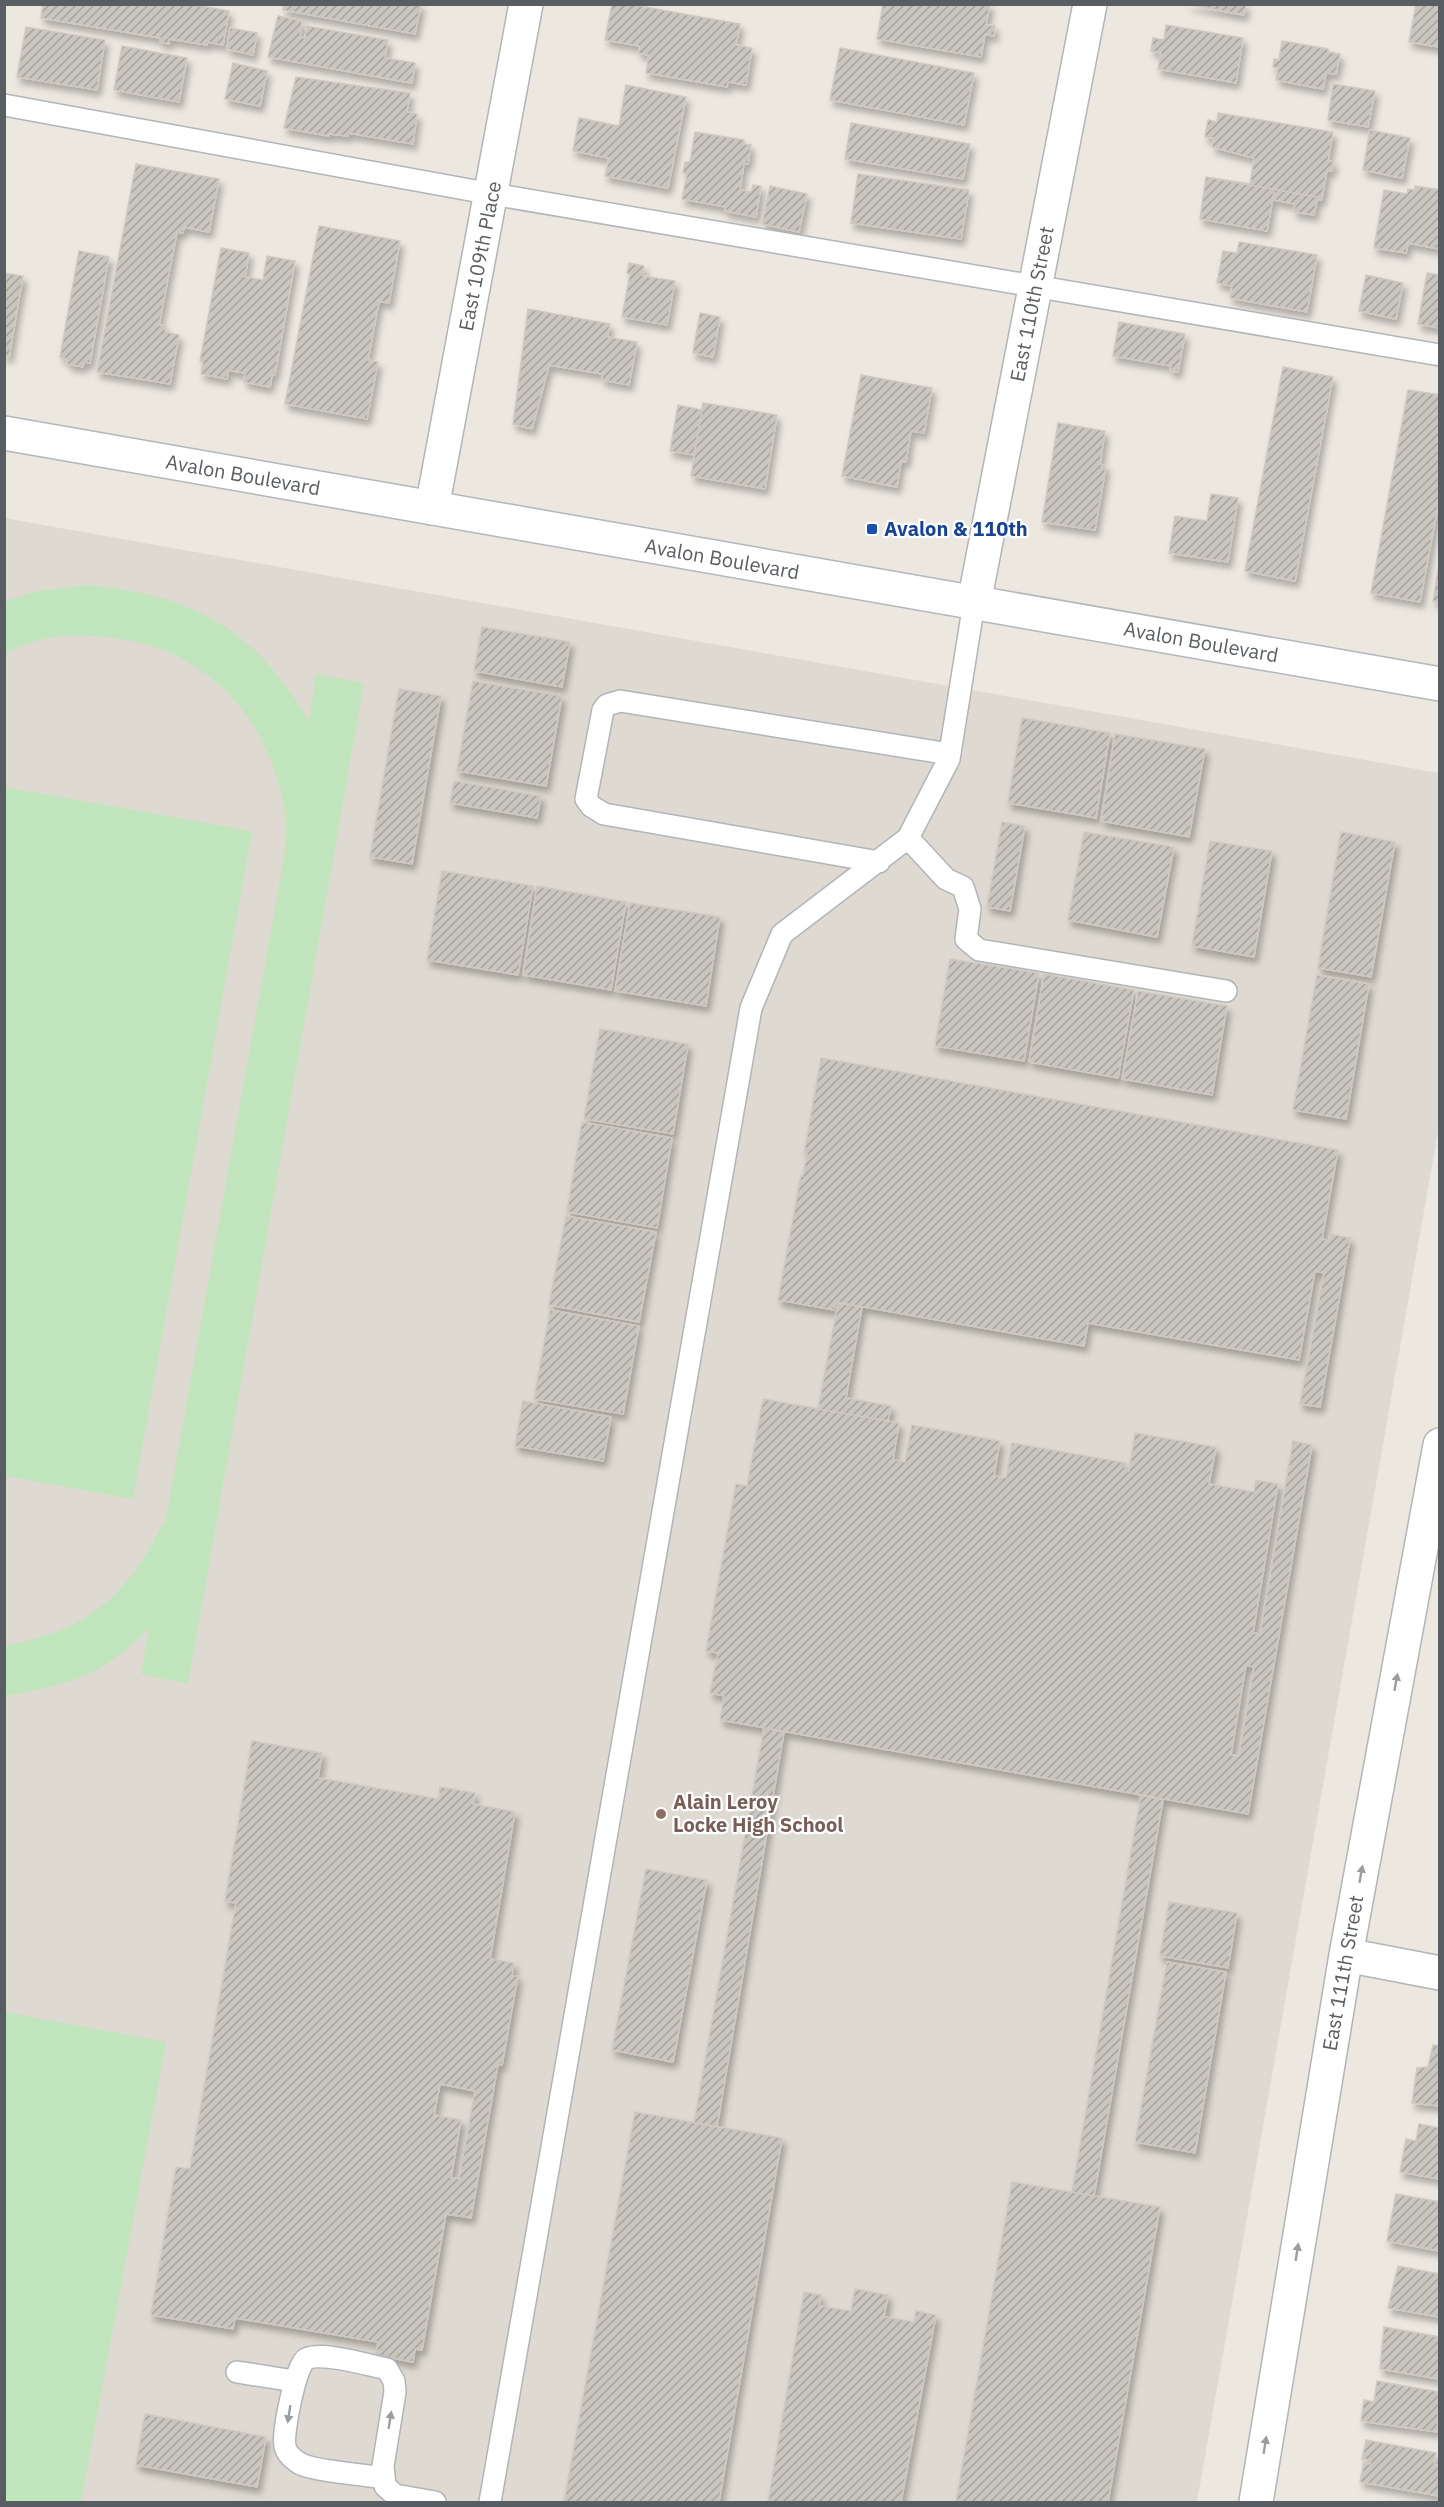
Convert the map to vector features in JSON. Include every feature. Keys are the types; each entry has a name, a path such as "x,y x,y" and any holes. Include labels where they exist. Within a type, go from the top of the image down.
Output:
{"street":[{"name":"East 109th Place","path":"432,508 526,4"},
{"name":"East 110th Street","path":"974,603 1090,4"},
{"name":"Avalon Boulevard","path":"4,433 1440,684"},
{"name":"East 111th Street","path":"1256,2502 1346,1955 1440,1445"},
{"path":"1346,1955 1440,1973"}],"lane":[{"path":"4,105 492,194 1440,356"},
{"path":"490,2502 751,1008 782,934 908,838 950,754 974,603"},
{"path":"879,862 604,814 591,806 586,799 603,710 607,705 621,701 950,754"},
{"path":"908,838 946,879 963,886 970,909 966,939 979,950 1226,991"},
{"path":"384,2478 301,2465 290,2456 285,2445 294,2381 301,2362 308,2358 322,2356 387,2369 394,2381 395,2392 383,2466 385,2486 395,2495 435,2502"},
{"path":"237,2372 294,2381"}],"shaded area":[{"name":"Alain Leroy Locke High School","path":"4,518 1439,773 1439,1126 1197,2502 5,2502"}],"green space":[{"path":"86,585 158,597 189,608 217,622 243,640 267,663 289,690 309,722 316,674 364,683 188,1684 141,1674 149,1628 122,1653 92,1672 64,1683 5,1696 5,1646 61,1630 83,1619 103,1605 136,1569 166,1518 284,858 286,835 286,817 277,778 265,746 248,717 227,692 202,671 174,655 142,643 107,637 81,635 47,638 5,653 5,601 37,591"},
{"path":"4,787 252,831 133,1499 5,1476"},
{"path":"5,2012 166,2042 81,2502 5,2502"}],"building":[{"path":"43,4 190,4 229,11 223,45 169,39 169,44 160,42 160,38 41,18"},
{"path":"284,4 421,4 415,34 283,10"},
{"path":"612,4 628,4 740,24 736,45 752,48 746,85 728,82 727,87 646,73 649,55 638,53 640,46 605,40"},
{"path":"883,4 990,4 986,25 995,26 994,36 985,34 981,57 877,39"},
{"path":"1187,4 1246,4 1244,15"},
{"path":"1416,4 1440,4 1440,47 1409,42"},
{"path":"278,16 302,21 300,37 305,38 307,26 388,40 385,58 415,63 412,83 268,57"},
{"path":"1166,25 1243,38 1236,83 1158,69 1161,53 1151,51 1153,38 1164,40"},
{"path":"26,27 105,40 97,90 17,77"},
{"path":"230,28 257,33 253,55 227,49"},
{"path":"1282,41 1328,49 1328,52 1340,54 1336,74 1326,73 1323,89 1276,80 1278,68 1273,67 1274,59 1279,60"},
{"path":"122,46 187,58 179,102 114,90"},
{"path":"840,48 974,73 964,125 830,100"},
{"path":"233,63 267,71 260,106 225,99"},
{"path":"296,77 410,93 407,112 417,114 413,144 348,133 348,136 329,134 329,136 284,128"},
{"path":"1333,84 1375,91 1368,127 1328,120"},
{"path":"626,85 686,97 668,188 605,176 609,158 573,151 579,118 619,126"},
{"path":"1218,113 1333,132 1328,161 1334,162 1332,171 1327,170 1322,198 1206,177 1250,184 1254,158 1212,147 1214,138 1205,137 1208,120 1217,122"},
{"path":"851,123 970,144 963,179 845,159"},
{"path":"1370,130 1410,138 1402,178 1363,170"},
{"path":"695,132 744,140 744,144 751,145 748,164 744,163 740,190 751,192 753,185 761,186 756,217 725,211 726,207 682,199 687,174 683,173 685,162 690,162"},
{"path":"136,164 219,179 209,232 184,227 183,233 177,232 159,325 166,326 165,332 179,335 170,384 97,372"},
{"path":"858,174 969,190 961,239 851,223"},
{"path":"1206,177 1322,198 1317,200 1314,215 1294,212 1295,204 1275,200 1274,192 1267,231 1200,219"},
{"path":"770,186 807,194 799,232 762,224"},
{"path":"1415,186 1440,190 1440,249 1408,243 1406,253 1374,248 1384,190 1407,194 1408,189 1415,190"},
{"path":"319,226 400,241 389,303 379,301 368,360 378,362 367,419 285,404"},
{"path":"1239,242 1317,255 1307,312 1230,298 1232,286 1217,283 1223,251 1237,253"},
{"path":"221,248 249,253 245,277 263,280 267,256 295,261 275,375 272,374 270,387 244,382 245,373 228,370 227,379 201,374 203,362 200,361"},
{"path":"79,251 109,257 90,363 84,362 83,367 67,364 68,359 60,357"},
{"path":"629,263 644,266 643,276 675,281 667,325 622,317 630,274 627,273"},
{"path":"4,273 23,276 9,357 4,356"},
{"path":"1427,273 1440,275 1440,328 1418,324"},
{"path":"1366,275 1403,283 1396,319 1359,311"},
{"path":"528,309 610,324 607,337 637,342 629,385 602,380 603,374 549,365 532,429 513,424"},
{"path":"700,313 720,317 713,357 693,353"},
{"path":"1119,322 1185,334 1178,372 1170,371 1171,366 1113,356"},
{"path":"1283,367 1333,377 1295,581 1245,571"},
{"path":"861,375 932,388 924,433 911,431 906,462 901,461 897,487 842,476"},
{"path":"1408,390 1440,395 1440,495 1420,602 1371,593"},
{"path":"703,403 777,415 765,489 691,476"},
{"path":"678,405 702,410 694,455 670,451"},
{"path":"1058,423 1105,431 1100,464 1106,466 1095,530 1042,522"},
{"path":"1211,494 1238,498 1228,562 1169,553 1175,516 1207,521"},
{"path":"1440,557 1440,602 1433,601"},
{"path":"482,627 570,642 562,687 474,671"},
{"path":"473,681 562,696 546,786 457,771"},
{"path":"399,689 441,696 412,864 370,857"},
{"path":"1022,718 1110,733 1096,818 1008,803"},
{"path":"1115,734 1205,749 1189,837 1101,821"},
{"path":"454,781 541,796 537,818 450,803"},
{"path":"1002,822 1025,826 1010,911 987,907"},
{"path":"1084,832 1174,847 1157,937 1068,920"},
{"path":"1341,832 1395,842 1371,977 1318,968"},
{"path":"1210,841 1272,851 1254,957 1192,946"},
{"path":"442,871 533,886 518,975 427,960"},
{"path":"537,886 626,902 611,990 523,975"},
{"path":"630,903 720,917 706,1006 615,991"},
{"path":"950,959 1039,973 1024,1061 935,1046"},
{"path":"1044,974 1134,990 1118,1078 1029,1062"},
{"path":"1317,975 1369,984 1346,1119 1293,1110"},
{"path":"1138,991 1227,1006 1212,1095 1122,1079"},
{"path":"600,1029 688,1044 673,1134 584,1119"},
{"path":"821,1058 1338,1150 1322,1239 1329,1241 1330,1234 1350,1238 1320,1407 1300,1404 1324,1273 1315,1271 1299,1360 1088,1323 1084,1346 836,1302 834,1310 778,1300 807,1154 804,1154"},
{"path":"582,1122 672,1138 657,1228 567,1212"},
{"path":"566,1216 656,1232 639,1322 549,1305"},
{"path":"838,1303 862,1307 846,1398 891,1406 888,1421 818,1409"},
{"path":"550,1310 639,1326 623,1414 534,1399"},
{"path":"763,1399 899,1423 893,1460 905,1462 912,1425 1000,1441 994,1476 1006,1478 1012,1443 1126,1463 1125,1470 1129,1471 1135,1433 1216,1447 1209,1484 1254,1492 1256,1480 1278,1484 1253,1633 1260,1634 1293,1441 1312,1445 1248,1814 720,1720 724,1696 710,1693 718,1653 706,1651 736,1484 747,1486","holes":["1246,1665 1254,1667 1239,1756 1231,1755"]},
{"path":"523,1401 611,1417 603,1461 515,1446"},
{"path":"764,1728 784,1732 717,2127 694,2123"},
{"path":"252,1741 322,1753 318,1778 439,1799 440,1787 475,1793 473,1804 515,1812 490,1959 514,1963 512,1976 518,1976 502,2065 498,2064 471,2218 446,2214 422,2350 415,2349 413,2362 376,2355 378,2342 235,2318 233,2329 151,2315 176,2167 190,2169 236,1903 225,1901","holes":["440,2084 475,2091 459,2179 451,2178 461,2120 434,2115"]},
{"path":"1141,1795 1163,1800 1094,2196 1072,2192"},
{"path":"646,1869 707,1880 673,2062 612,2050"},
{"path":"1169,1902 1237,1913 1228,1968 1160,1956"},
{"path":"1167,1962 1226,1972 1195,2153 1135,2142"},
{"path":"1433,2045 1440,2046 1440,2106 1412,2103 1417,2068 1428,2067"},
{"path":"635,2112 782,2138 719,2502 564,2502"},
{"path":"1419,2124 1440,2128 1440,2179 1400,2172 1406,2139 1416,2141"},
{"path":"1012,2182 1160,2207 1108,2502 956,2502"},
{"path":"1396,2194 1440,2202 1440,2251 1387,2241"},
{"path":"1398,2266 1440,2274 1440,2317 1388,2308"},
{"path":"855,2289 888,2295 884,2317 914,2322 916,2311 936,2315 901,2502 768,2502 804,2292 821,2295 819,2306 851,2311"},
{"path":"1384,2327 1440,2337 1440,2379 1380,2369"},
{"path":"1377,2381 1440,2392 1437,2432 1361,2421 1364,2400 1374,2402"},
{"path":"145,2414 266,2437 257,2487 136,2465"},
{"path":"1366,2440 1436,2453 1434,2465 1440,2466 1440,2496 1360,2482 1364,2462 1370,2464 1371,2460 1362,2459"}],"place":[{"name":"Avalon & 110th","path":"872,529"},
{"name":"Alain Leroy Locke High School","path":"661,1814"}]}
